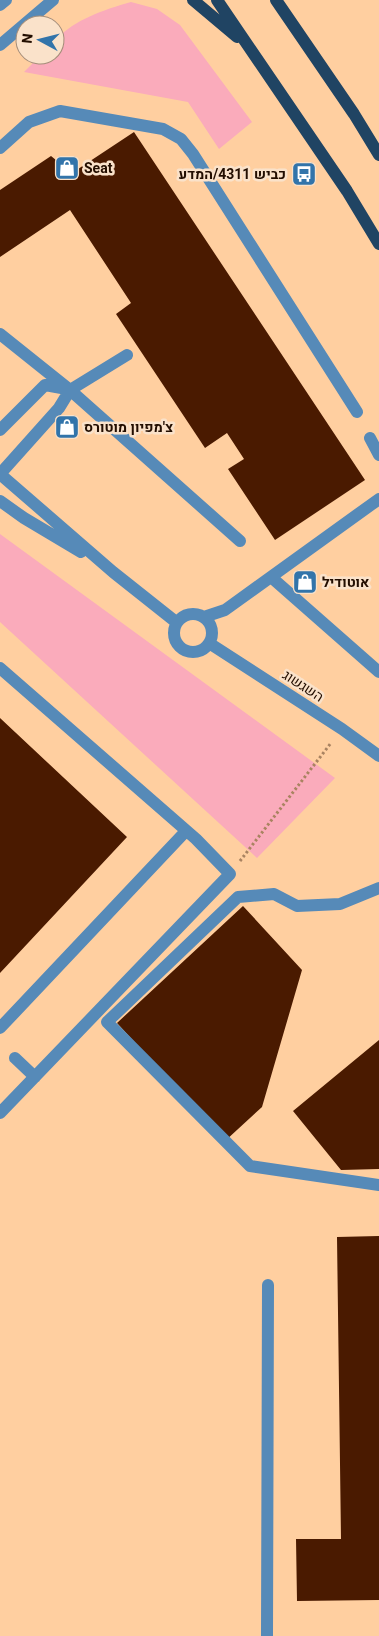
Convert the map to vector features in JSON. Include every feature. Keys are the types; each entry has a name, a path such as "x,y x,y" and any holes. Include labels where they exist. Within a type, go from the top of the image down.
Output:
{"main road":[{"path":"193,0 252,50"},
{"path":"217,0 347,191 379,244"},
{"path":"276,0 354,114 379,155"}],"street":[{"path":"0,5 6,0"},
{"path":"0,45 53,0"},
{"path":"0,148 29,122 60,110 163,129 181,139 358,412"},
{"path":"0,334 70,390 240,541"},
{"path":"127,355 70,390 59,408 0,474 113,572 176,622"},
{"path":"0,430 45,385 70,390"},
{"path":"370,438 379,455"},
{"path":"204,617 225,610 379,499"},
{"path":"0,501 24,518 113,572"},
{"path":"271,577 379,672"},
{"path":"186,614 199,614 204,617 211,628 212,634 209,643 202,650 196,652 183,650 173,634 176,622 186,614"},
{"name":"השגשוג","path":"209,643 342,729 379,756"},
{"path":"0,668 186,831 230,874 0,1113"},
{"path":"0,1028 186,831"},
{"path":"379,888 340,904 297,906 274,894 238,897 107,1022 250,1166 379,1185"},
{"path":"15,1058 35,1077"},
{"path":"267,1636 268,1285"}],"path":[{"path":"230,874 342,729"}],"shaded area":[{"path":"131,2 157,9 180,25 252,122 219,149 188,102 24,72 31,65 65,65 65,31 100,12"},
{"path":"0,534 335,778 257,858 0,622"}],"building":[{"path":"134,132 365,480 275,540 228,469 244,459 227,433 205,448 116,314 131,303 70,210 0,257 0,190 51,156 72,173"},
{"path":"0,718 127,837 0,973"},
{"path":"243,906 302,970 262,1107 225,1141 117,1023"},
{"path":"379,1040 379,1169 341,1170 293,1111"},
{"path":"379,1236 379,1600 297,1601 296,1539 341,1539 337,1237"}],"place":[{"name":"Seat","path":"67,168"},
{"name":"כביש 4311/המדע","path":"304,174"},
{"name":"צ'מפיון מוטורס","path":"67,427"},
{"name":"אוטודיל","path":"305,582"}]}
